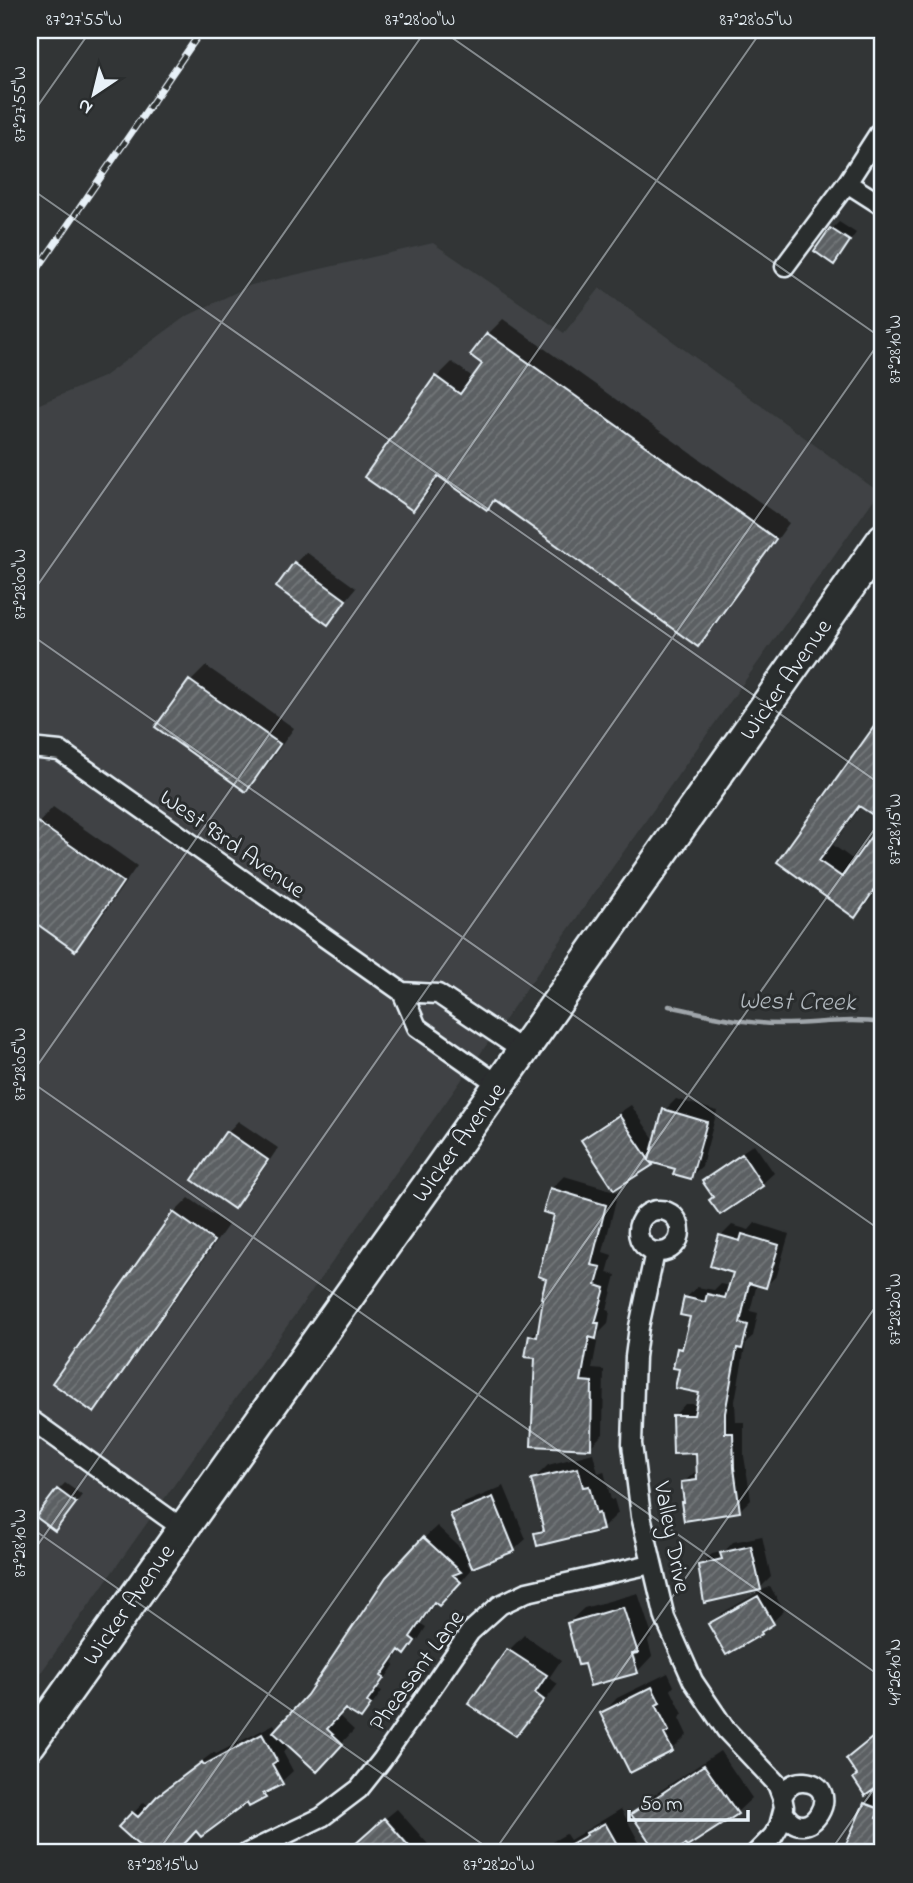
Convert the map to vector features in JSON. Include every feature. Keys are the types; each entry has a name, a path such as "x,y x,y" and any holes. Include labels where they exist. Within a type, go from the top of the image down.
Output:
{"highway":[{"name":"Wicker Avenue","path":"30,1744 883,539"}],"street":[{"path":"785,266 847,183 883,127"},
{"path":"847,183 883,206"},
{"name":"West 93rd Avenue","path":"30,748 60,751 402,992"},
{"path":"499,1085 417,1027 402,992 438,994 523,1051"},
{"name":"Valley Drive","path":"655,1252 636,1343 632,1428 641,1516 665,1618 693,1681 726,1730 777,1784 783,1804 777,1832 756,1853"},
{"path":"30,1419 182,1528"},
{"name":"Pheasant Lane","path":"247,1853 323,1817 359,1788 382,1760 470,1632 500,1605 527,1592 651,1563"}],"shaded area":[{"path":"433,243 564,333 600,288 879,492 30,1688 30,408 103,377 185,317 251,285"}],"building":[{"path":"830,228 850,241 834,265 814,251"},
{"path":"487,333 776,539 698,647 494,500 487,510 438,476 413,511 364,477 435,376 460,394 482,364 470,355"},
{"path":"294,562 346,600 328,625 276,587"},
{"path":"189,680 280,744 246,792 155,727"},
{"path":"883,714 883,877 855,918 777,862","holes":["859,806 882,821 842,877 819,861"]},
{"path":"36,821 123,882 75,951 30,919 30,830"},
{"path":"663,1109 707,1122 691,1179 673,1174 675,1169 650,1162 653,1165 614,1190 581,1140 619,1115 649,1160"},
{"path":"226,1131 268,1160 234,1209 192,1180"},
{"path":"742,1154 763,1186 720,1215 709,1200 713,1197 702,1181"},
{"path":"550,1188 606,1205 591,1265 601,1267 596,1285 605,1288 595,1323 599,1323 596,1339 589,1337 581,1381 592,1382 591,1449 531,1446 535,1358 525,1357 529,1335 537,1337 546,1279 538,1276 554,1215 543,1212"},
{"path":"173,1212 214,1241 94,1413 52,1383"},
{"path":"742,1234 779,1245 766,1288 749,1283 740,1323 748,1325 742,1349 737,1348 725,1413 725,1433 733,1433 740,1512 684,1521 681,1482 697,1480 696,1453 673,1454 672,1415 694,1415 699,1393 675,1388 679,1369 673,1368 677,1348 682,1349 690,1317 680,1315 684,1297 705,1302 707,1294 725,1298 733,1273 710,1266 719,1235 740,1241"},
{"path":"578,1468 583,1487 589,1486 603,1530 537,1546 534,1533 544,1531 531,1479"},
{"path":"57,1489 76,1503 55,1531 36,1517"},
{"path":"493,1497 515,1551 472,1568 450,1514"},
{"path":"423,1537 461,1572 453,1575 461,1582 439,1606 434,1602 410,1637 415,1641 405,1655 399,1650 381,1676 384,1678 367,1702 371,1705 361,1719 345,1709 327,1729 343,1744 317,1772 273,1732 307,1695 386,1577"},
{"path":"751,1546 761,1590 704,1603 698,1565 722,1559 720,1553"},
{"path":"758,1596 774,1624 726,1655 708,1624"},
{"path":"623,1607 638,1653 632,1654 638,1673 590,1686 584,1664 578,1665 567,1623"},
{"path":"507,1649 547,1675 535,1693 544,1700 516,1736 468,1704"},
{"path":"652,1687 660,1703 656,1705 669,1731 664,1734 673,1751 630,1773 600,1713"},
{"path":"883,1729 883,1783 865,1796 853,1778 857,1775 846,1759"},
{"path":"262,1734 277,1761 272,1764 283,1784 263,1794 266,1798 249,1807 247,1803 201,1837 196,1831 176,1853 147,1853 118,1827 132,1812 138,1817 157,1796 202,1762 204,1765"},
{"path":"704,1765 738,1814 687,1847 685,1845 672,1853 657,1853 631,1814"},
{"path":"864,1803 880,1809 876,1818 883,1821 883,1853 842,1853"},
{"path":"384,1818 415,1853 345,1853 371,1830"},
{"path":"605,1823 622,1853 555,1853 587,1835 586,1833"}],"waterway":[{"name":"West Creek","path":"669,1006 767,1024 857,1021 883,1023"}],"railway":[{"path":"30,280 202,30"}]}
